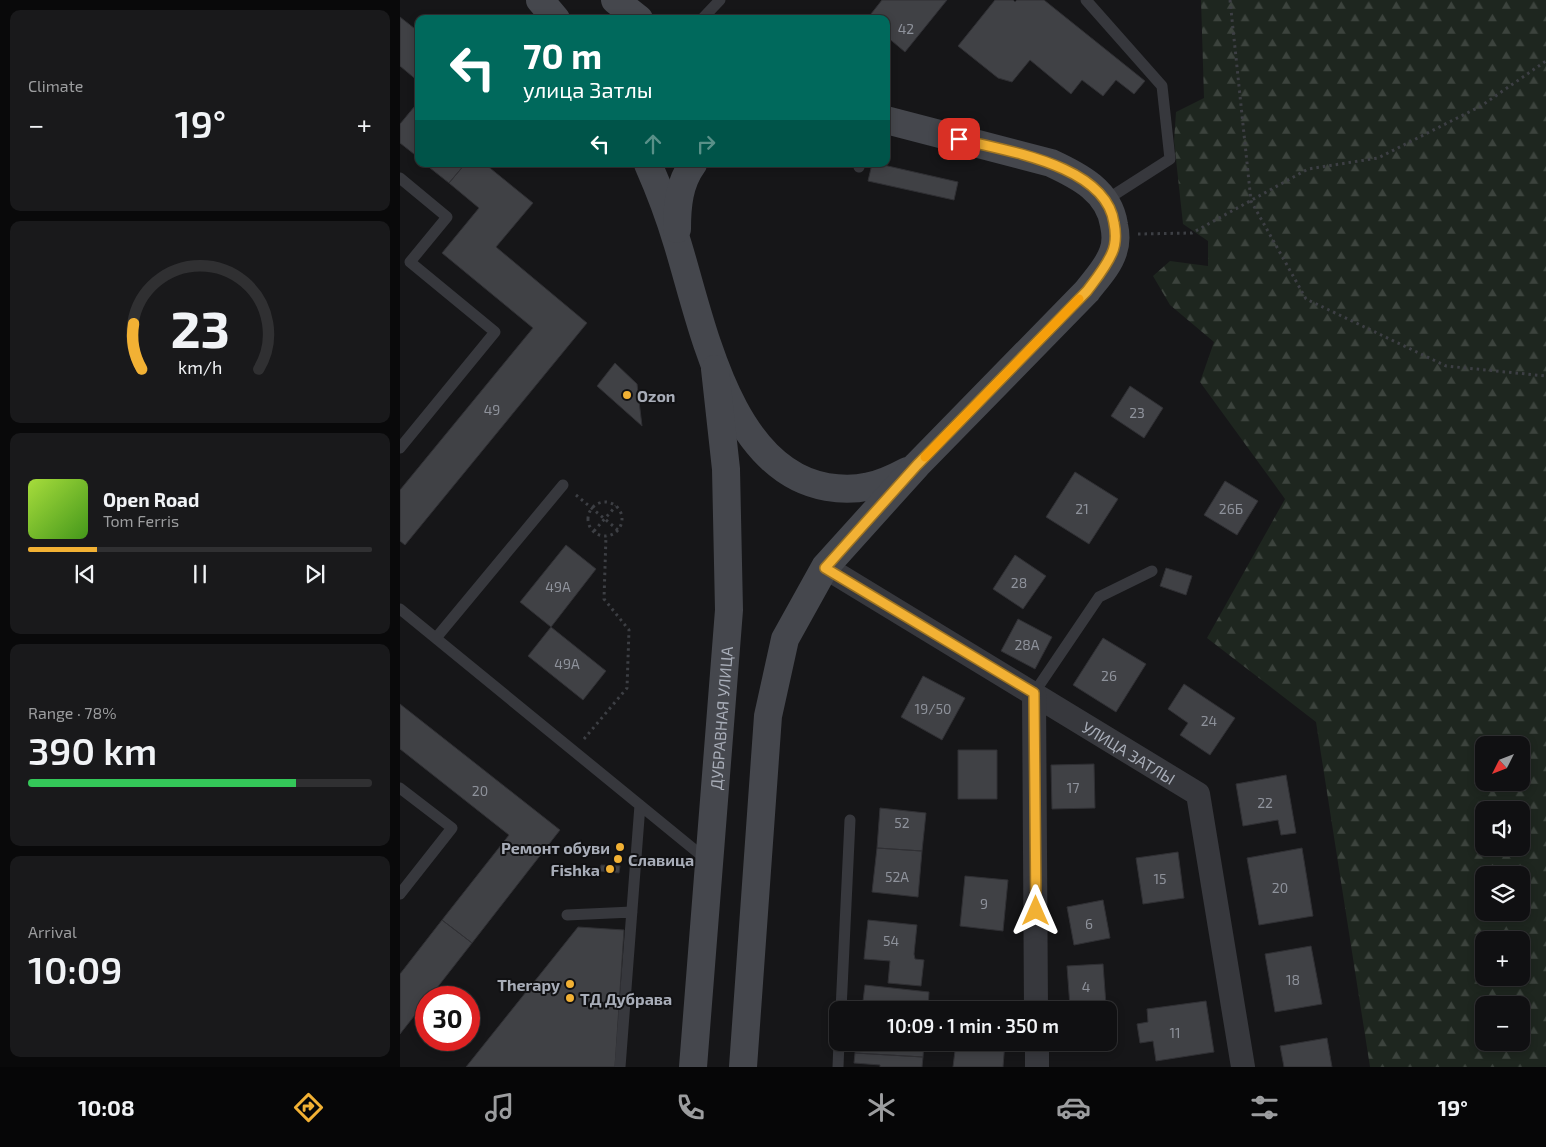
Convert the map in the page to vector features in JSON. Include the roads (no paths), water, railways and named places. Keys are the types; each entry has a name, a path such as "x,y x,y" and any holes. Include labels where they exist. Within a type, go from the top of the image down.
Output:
{"street":[{"path":"540,0 553,15"},
{"path":"614,0 634,15"},
{"name":"ДУБРАВНАЯ УЛИЦА","path":"743,1067 768,716 785,639 825,568 917,465 1087,291 1104,269 1114,251 1116,234 1113,217 1106,200 1093,186 1075,174 1051,163 890,121"},
{"name":"ДУБРАВНАЯ УЛИЦА","path":"649,167 676,239 715,368 739,417 755,442 773,462 792,475 814,485 839,489 863,488 888,481 917,465"},
{"name":"ДУБРАВНАЯ УЛИЦА","path":"676,239 677,208 681,187 691,167"},
{"name":"ДУБРАВНАЯ УЛИЦА","path":"693,1067 729,610 726,469 715,368"},
{"name":"УЛИЦА ЗАТЛЫ","path":"825,568 1198,794 1243,1067"},
{"path":"1034,693 1036,1001"},
{"path":"1037,1051 1037,1067"}],"lane":[{"path":"706,15 720,0"},
{"path":"1086,0 1162,86 1170,159 1106,200"},
{"path":"400,178 447,216 410,262 495,332 400,448"},
{"path":"436,638 563,485"},
{"path":"1034,693 1099,597 1152,570"},
{"path":"402,613 436,638 710,863"},
{"path":"400,788 452,828 400,894"},
{"path":"620,1067 640,805"},
{"path":"841,1001 850,820"},
{"path":"567,915 632,912"},
{"path":"838,1067 839,1051"}],"place":[{"name":"Ozon","path":"627,395"},
{"name":"Ремонт обуви","path":"620,847"},
{"name":"Славица","path":"618,859"},
{"name":"Fishka","path":"610,869"},
{"name":"Therapy","path":"570,984"},
{"name":"ТД Дубрава","path":"570,998"}]}
